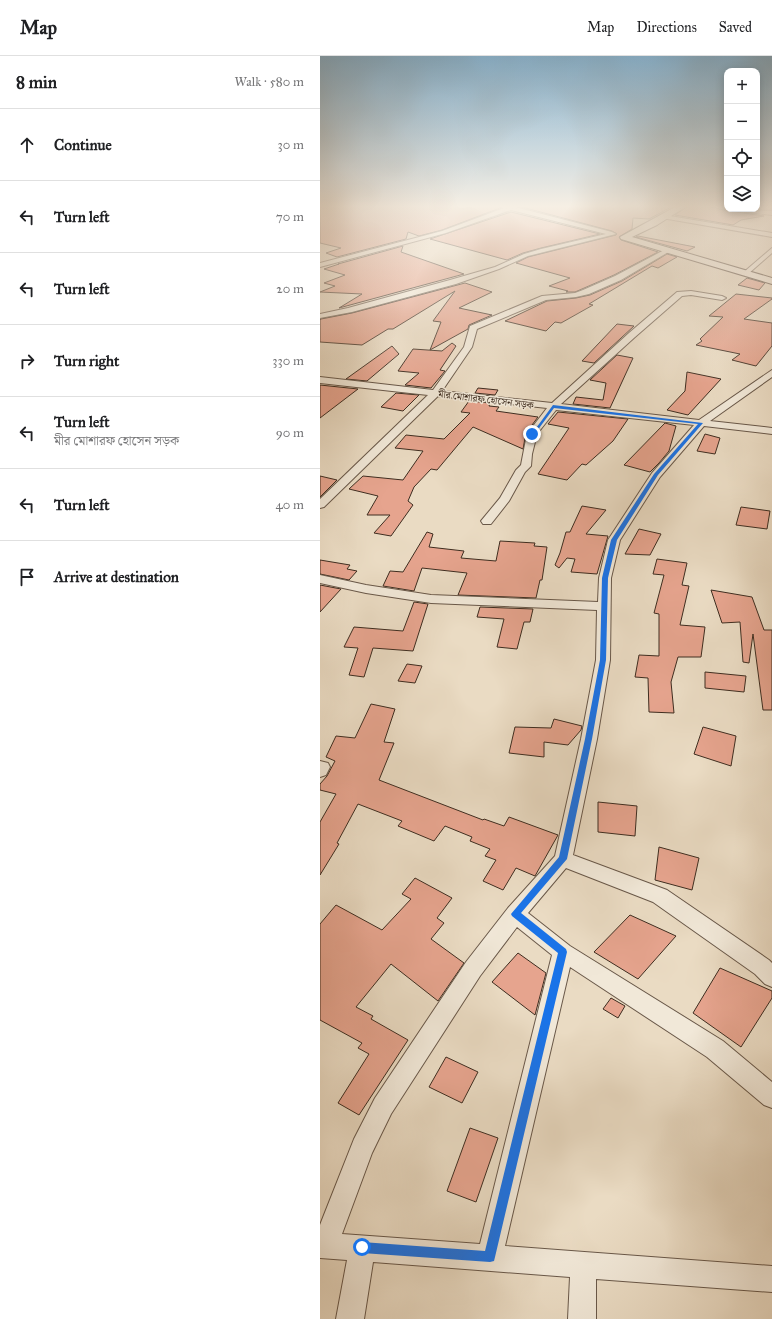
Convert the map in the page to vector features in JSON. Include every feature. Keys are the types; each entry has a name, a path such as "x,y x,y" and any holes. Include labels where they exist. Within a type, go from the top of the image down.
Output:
{"main road":[{"path":"719,265 772,281"}],"street":[{"path":"320,316 350,310 397,296 454,282 504,265"},
{"path":"320,506 436,393 468,347 473,328 545,298 576,295 586,292 618,278 641,265"},
{"path":"746,273 756,265"},
{"path":"487,520 505,499 521,470 526,466 527,454 532,434 553,407 632,335 680,294 691,293 722,298"},
{"path":"772,373 701,423 656,475 614,540 605,578 603,660 589,739 563,859 515,914 473,969 383,1106 362,1147 322,1245 772,1279"},
{"name":"মীর মোশারফ হোসেন সড়ক","path":"320,380 553,407 772,430"},
{"path":"320,579 366,589 431,599 605,606"},
{"path":"320,767 322,767 320,770"},
{"path":"563,859 660,896 750,958 772,977"},
{"path":"515,914 563,952 715,1049 772,1097"},
{"path":"490,1257 563,952"},
{"path":"350,1319 362,1247"},
{"path":"582,1265 582,1319"}],"building":[{"path":"336,265 438,265 464,274 339,308 362,294 320,292 335,286 324,283 345,275 324,269"},
{"path":"523,265 633,265 575,292 566,292 568,291 549,286 570,278"},
{"path":"649,265 663,265 658,268 652,266 589,304 593,305 561,323 555,322 546,331 505,321 547,301 590,295 622,281"},
{"path":"747,278 765,283 759,290 738,285"},
{"path":"465,283 492,292 459,308 492,315 469,325 468,329 430,350 441,322 433,321 455,291 393,329 388,329 362,345 320,342 321,319 352,313"},
{"path":"736,294 772,298 744,319 772,323 772,346 756,366 732,360 740,354 696,345 702,341 700,339 723,317 709,316"},
{"path":"617,324 634,326 594,363 582,361"},
{"path":"452,343 456,346 440,370 445,371 431,388 405,385 419,373 398,371 413,349 442,351"},
{"path":"392,346 399,354 367,381 346,379"},
{"path":"617,355 633,358 610,408 573,404 576,397 603,400 606,383 590,380"},
{"path":"687,372 721,379 688,415 667,410 685,391"},
{"path":"320,385 358,389 320,418"},
{"path":"478,388 498,390 495,395 475,393"},
{"path":"396,393 419,395 403,411 381,407"},
{"path":"469,401 490,403 489,406 499,407 496,411 538,417 526,433 523,449 473,427 437,470 431,469 414,487 408,501 413,505 391,536 374,533 390,515 367,515 378,496 349,489 363,476 403,480 423,451 395,448 406,435 444,439 470,413 461,412"},
{"path":"558,412 628,419 613,441 586,465 582,464 567,480 538,474 569,428 548,424"},
{"path":"665,423 676,426 669,451 659,463 650,472 624,465"},
{"path":"705,434 720,438 715,454 697,451"},
{"path":"320,476 337,480 320,497"},
{"path":"582,506 606,510 586,534 608,536 597,574 571,572 575,559 567,558 559,568 555,565 566,532 570,532"},
{"path":"741,507 770,511 767,529 736,525"},
{"path":"639,529 661,534 650,555 625,554"},
{"path":"427,532 433,534 429,547 464,551 461,558 496,561 500,541 535,543 534,546 547,547 542,580 540,580 536,598 458,595 467,573 422,568 414,591 383,586 390,571 403,572"},
{"path":"657,559 687,563 682,585 689,586 680,625 705,627 701,657 678,657 671,682 674,713 649,712 648,678 635,677 639,655 659,656 659,614 654,613 664,575 653,574"},
{"path":"320,560 350,565 347,569 357,571 349,580 320,574"},
{"path":"320,585 341,589 320,612"},
{"path":"711,590 752,597 764,630 772,630 772,710 763,710 753,634 749,663 743,662 740,622 722,623"},
{"path":"414,602 428,604 413,651 373,648 364,677 349,675 358,648 344,647 354,627 403,631"},
{"path":"480,607 533,609 530,622 524,622 517,649 497,647 504,619 477,617"},
{"path":"407,664 422,666 415,683 398,681"},
{"path":"705,672 746,676 744,692 705,688"},
{"path":"371,704 395,709 384,742 394,743 379,780 483,820 484,819 504,826 509,817 558,835 535,876 516,868 503,890 483,881 496,860 485,856 490,849 470,841 472,837 445,826 434,841 398,826 402,821 358,804 337,843 339,844 320,875 320,822 336,794 320,790 320,784 327,776 335,761 326,757 336,736 355,738"},
{"path":"554,719 582,726 581,730 568,745 544,742 544,757 509,753 515,727 551,728"},
{"path":"703,727 736,736 731,766 694,754"},
{"path":"598,802 637,806 635,836 598,832"},
{"path":"659,847 699,858 692,890 655,880"},
{"path":"415,878 452,898 437,918 444,923 431,939 464,963 438,1001 391,964 356,1007 373,1016 371,1019 408,1040 359,1115 338,1103 369,1054 358,1048 362,1043 320,1020 320,924 336,905 382,930 411,899 402,894"},
{"path":"630,915 676,936 638,979 594,952"},
{"path":"518,953 546,973 535,1015 492,982"},
{"path":"720,968 772,991 772,998 741,1047 693,1013"},
{"path":"611,998 625,1006 618,1018 603,1009"},
{"path":"446,1057 478,1072 462,1103 429,1087"},
{"path":"470,1128 498,1138 476,1202 447,1191"}],"route":[{"path":"362,1247 490,1257 563,952 515,914 563,859 589,739 603,660 605,578 614,540 656,475 701,423 553,407 532,434"}]}
